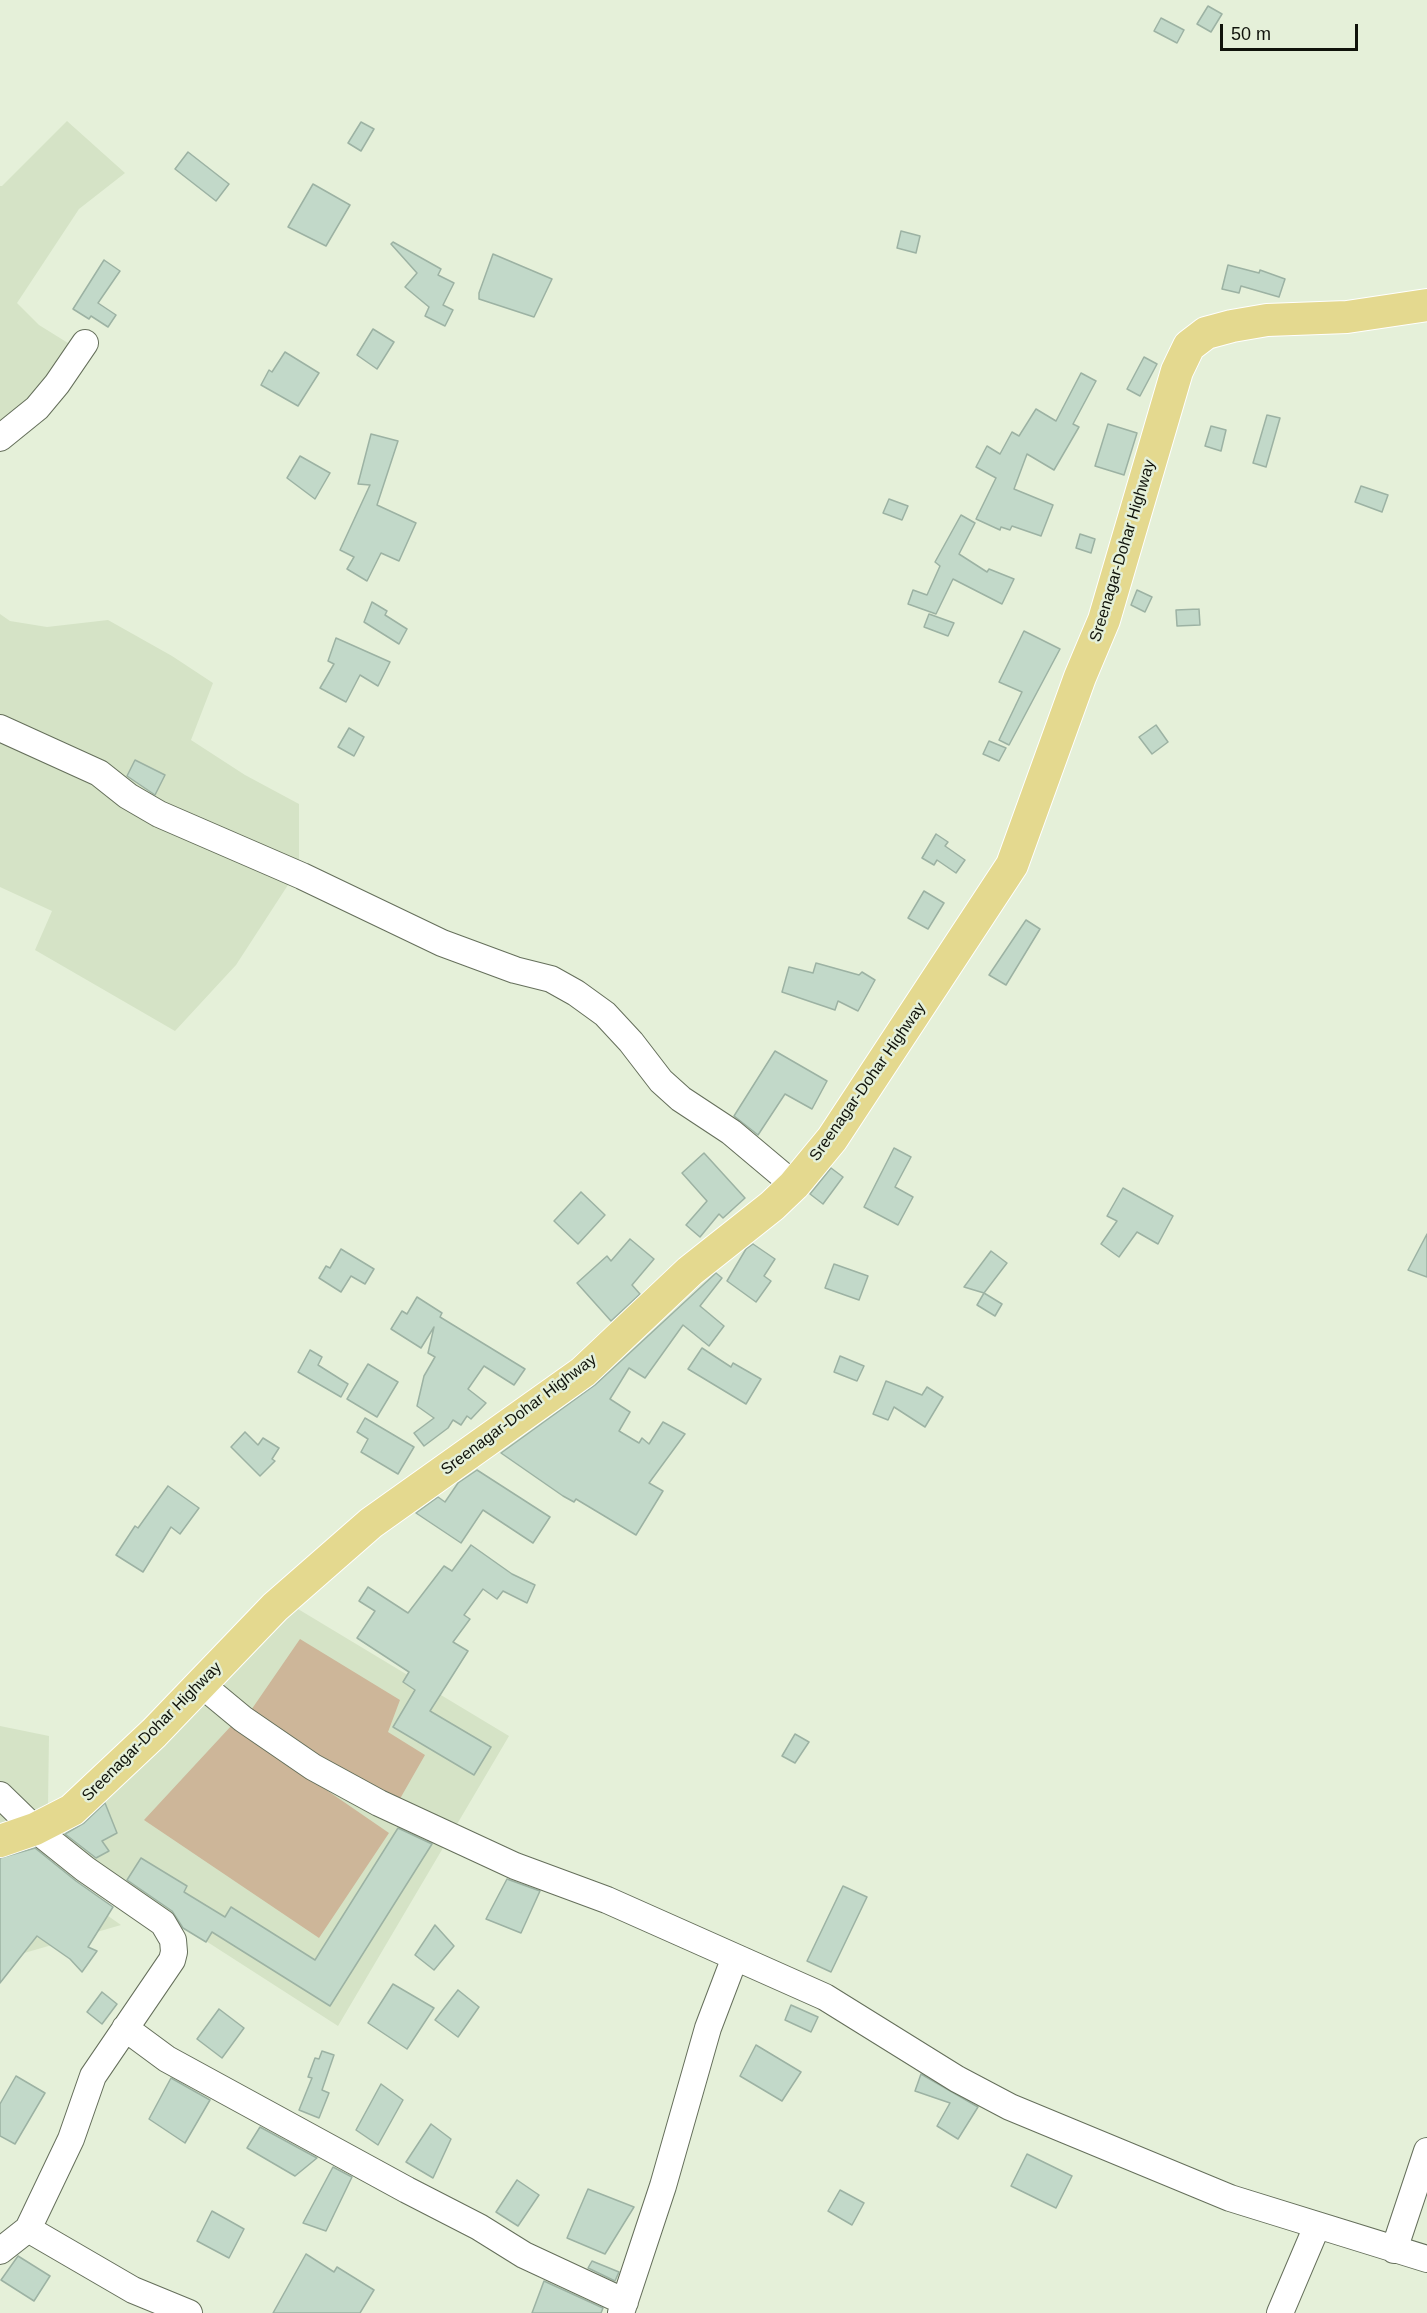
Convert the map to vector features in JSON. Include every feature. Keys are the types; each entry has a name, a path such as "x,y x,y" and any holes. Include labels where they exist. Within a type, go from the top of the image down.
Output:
{"main road":[{"name":"Sreenagar-Dohar Highway","path":"0,1841 35,1828 72,1810 202,1685 275,1607 371,1523 583,1372 690,1271 772,1206 794,1185 832,1139 1012,865 1080,677 1104,620 1177,371 1189,346 1206,333 1232,326 1267,320 1347,317 1427,305"}],"street":[{"path":"0,438 37,408 57,384 85,343"},
{"path":"0,728 99,773 128,796 159,814 302,876 442,943 515,970 551,979 576,993 605,1014 631,1042 661,1081 681,1098 731,1132 794,1185"},
{"path":"202,1685 243,1719 313,1767 379,1803 515,1866 607,1900 825,1997 957,2079 1010,2107 1230,2198 1427,2259"},
{"path":"0,1795 35,1828 85,1869 163,1923 173,1940 172,1960 93,2076 70,2139 28,2229 0,2251"},
{"path":"125,2028 167,2059 407,2190 478,2226 524,2255 623,2308 663,2186 708,2028 735,1957"},
{"path":"1394,2250 1427,2151"},
{"path":"1280,2313 1317,2226"},
{"path":"28,2229 133,2289 189,2313"}],"shaded area":[{"path":"67,121 125,173 79,209 17,303 39,325 76,348 28,403 0,426 0,186"},
{"path":"0,614 10,621 47,627 108,620 172,656 213,683 191,740 245,775 299,804 299,868 236,965 175,1031 35,950 52,911 0,887"},
{"path":"293,1606 509,1736 338,2026 55,1844"},
{"path":"300,1639 400,1700 388,1732 425,1755 397,1804 247,1716"},
{"path":"232,1725 389,1833 319,1938 144,1820"},
{"path":"0,1726 49,1736 47,1873 121,1925 0,1960"}],"building":[{"path":"1208,6 1222,14 1211,32 1197,24"},
{"path":"1161,18 1184,30 1177,43 1154,31"},
{"path":"361,122 374,129 361,151 348,143"},
{"path":"188,152 229,184 216,201 175,169"},
{"path":"313,184 350,205 326,246 288,227"},
{"path":"901,231 920,236 916,253 897,248"},
{"path":"393,242 441,269 438,275 454,283 443,305 453,310 445,326 425,316 429,307 405,287 417,273 391,244"},
{"path":"493,254 552,279 534,317 479,299"},
{"path":"104,260 120,271 98,303 116,315 108,327 91,316 89,319 73,309"},
{"path":"1228,265 1259,273 1260,270 1285,279 1279,297 1241,286 1239,293 1222,289"},
{"path":"373,329 394,342 377,369 357,355"},
{"path":"285,352 319,373 298,406 261,385 269,370 272,372"},
{"path":"1144,357 1157,364 1140,396 1127,389"},
{"path":"1081,373 1096,381 1073,424 1079,427 1054,470 1027,454 1014,489 1053,505 1041,536 1012,526 1010,530 1001,527 1000,530 976,519 996,478 976,467 987,446 1000,454 1012,432 1019,436 1036,409 1056,421"},
{"path":"1267,415 1280,418 1266,467 1253,463"},
{"path":"1108,424 1137,433 1124,475 1095,466"},
{"path":"1211,426 1226,430 1221,451 1205,446"},
{"path":"371,434 398,441 377,505 416,523 399,561 381,553 367,581 347,569 354,557 340,550 370,485 358,484"},
{"path":"300,456 330,473 315,499 287,478"},
{"path":"1361,486 1388,495 1382,512 1355,502"},
{"path":"889,499 908,506 902,520 883,513"},
{"path":"961,515 975,523 959,554 987,572 989,569 1014,579 1002,604 953,579 936,614 908,604 913,590 927,595 940,566 935,562"},
{"path":"1080,534 1095,539 1091,553 1076,548"},
{"path":"1137,590 1152,597 1145,612 1131,605"},
{"path":"372,602 387,611 385,615 407,629 399,644 364,622"},
{"path":"1199,609 1200,625 1177,626 1176,610"},
{"path":"929,614 954,623 948,636 924,627"},
{"path":"1024,631 1060,649 1009,745 999,740 1022,692 999,682"},
{"path":"336,638 390,662 378,686 360,675 346,702 320,688 334,664 328,661"},
{"path":"1156,725 1168,742 1152,754 1139,737"},
{"path":"349,728 364,737 354,756 338,747"},
{"path":"989,741 1006,748 999,761 983,754"},
{"path":"135,760 165,775 155,795 127,776"},
{"path":"936,834 948,842 945,846 965,860 956,873 937,860 934,865 922,858"},
{"path":"924,891 944,903 928,929 908,918"},
{"path":"1026,920 1040,929 1006,985 989,975"},
{"path":"816,963 859,975 862,972 875,980 858,1011 838,1001 835,1010 782,992 789,967 813,973"},
{"path":"775,1051 827,1081 812,1109 785,1094 758,1135 734,1116"},
{"path":"894,1148 911,1157 895,1187 913,1197 898,1225 864,1207"},
{"path":"704,1153 745,1198 723,1218 719,1214 700,1237 686,1225 707,1201 682,1173"},
{"path":"831,1168 843,1177 823,1204 810,1194"},
{"path":"1123,1188 1173,1216 1158,1244 1137,1232 1119,1257 1101,1244 1117,1221 1107,1216"},
{"path":"581,1192 605,1215 578,1244 554,1221"},
{"path":"1427,1234 1427,1277 1408,1270"},
{"path":"630,1239 654,1259 632,1285 640,1294 611,1321 577,1283 607,1256 611,1261"},
{"path":"753,1244 775,1259 764,1276 771,1281 756,1302 727,1281 746,1249"},
{"path":"341,1249 374,1269 365,1284 351,1276 341,1292 319,1278 326,1266 330,1268"},
{"path":"991,1251 1007,1263 984,1293 964,1287"},
{"path":"834,1264 868,1276 859,1300 825,1288"},
{"path":"716,1273 722,1278 700,1306 724,1326 709,1346 683,1325 645,1378 629,1368 610,1399 630,1412 619,1431 639,1443 642,1438 649,1444 663,1422 685,1434 649,1483 663,1491 636,1535 576,1499 574,1502 563,1496 501,1453 595,1385"},
{"path":"984,1293 1002,1304 995,1316 977,1305"},
{"path":"417,1297 442,1313 440,1317 525,1369 514,1385 484,1366 468,1389 486,1403 471,1419 467,1416 461,1425 453,1420 448,1428 424,1446 414,1433 434,1418 417,1406 424,1376 435,1357 428,1353 434,1327 421,1348 391,1329 402,1311 407,1314"},
{"path":"702,1348 731,1367 733,1363 761,1379 746,1404 688,1369"},
{"path":"310,1350 322,1357 318,1365 348,1384 341,1397 298,1372"},
{"path":"840,1356 864,1366 857,1381 834,1372"},
{"path":"368,1364 398,1382 377,1417 347,1399"},
{"path":"886,1381 922,1395 927,1387 943,1397 925,1427 894,1407 888,1420 873,1414"},
{"path":"365,1418 414,1447 398,1474 361,1452 368,1439 357,1432"},
{"path":"245,1432 258,1445 263,1438 279,1448 272,1459 275,1461 260,1476 231,1447"},
{"path":"477,1470 550,1517 533,1543 483,1510 461,1543 416,1513 438,1497 445,1502 458,1483"},
{"path":"168,1486 199,1508 180,1534 171,1527 143,1572 116,1555 135,1526 138,1528"},
{"path":"471,1545 512,1574 535,1585 527,1603 503,1591 497,1599 483,1589 464,1615 470,1619 453,1642 468,1651 430,1711 491,1747 474,1775 393,1727 415,1690 403,1682 409,1672 357,1638 375,1611 359,1601 368,1587 408,1613 444,1566 452,1571"},
{"path":"795,1734 809,1742 795,1763 782,1756"},
{"path":"105,1803 117,1833 102,1841 109,1851 96,1858 65,1834 84,1823"},
{"path":"398,1828 432,1844 330,2006 212,1932 206,1942 183,1928 172,1911 127,1880 141,1858 187,1886 184,1892 225,1917 231,1907 315,1960"},
{"path":"35,1848 113,1907 88,1947 97,1951 82,1972 70,1959 37,1936 0,1983 0,1858"},
{"path":"507,1879 540,1891 521,1933 486,1919"},
{"path":"843,1886 867,1897 831,1972 807,1961"},
{"path":"435,1925 454,1946 434,1970 415,1955"},
{"path":"393,1984 434,2008 407,2049 368,2023"},
{"path":"458,1990 479,2007 458,2037 435,2020"},
{"path":"102,1992 117,2004 102,2024 87,2012"},
{"path":"791,2005 818,2017 811,2032 785,2020"},
{"path":"219,2009 244,2028 222,2058 197,2039"},
{"path":"756,2045 801,2072 782,2101 740,2076"},
{"path":"322,2051 334,2055 322,2090 329,2093 319,2118 299,2110 312,2078 308,2077 315,2058 319,2059"},
{"path":"921,2074 978,2107 958,2139 937,2126 950,2103 915,2091"},
{"path":"16,2076 45,2093 15,2144 0,2136 0,2104"},
{"path":"171,2078 210,2100 185,2143 149,2119"},
{"path":"381,2084 403,2100 378,2145 356,2130"},
{"path":"431,2124 451,2139 433,2178 406,2162"},
{"path":"260,2127 317,2158 295,2176 247,2148"},
{"path":"1027,2154 1072,2176 1056,2208 1011,2186"},
{"path":"333,2167 352,2177 326,2231 303,2223"},
{"path":"517,2180 539,2195 518,2226 496,2212"},
{"path":"588,2189 634,2207 605,2254 567,2238"},
{"path":"840,2190 864,2203 852,2225 828,2211"},
{"path":"212,2211 244,2229 229,2258 197,2241"},
{"path":"306,2254 334,2272 337,2267 374,2290 360,2313 273,2313"},
{"path":"18,2256 50,2276 34,2301 1,2280"},
{"path":"592,2261 619,2272 615,2281 588,2268"},
{"path":"544,2281 603,2308 601,2313 532,2313"}]}
